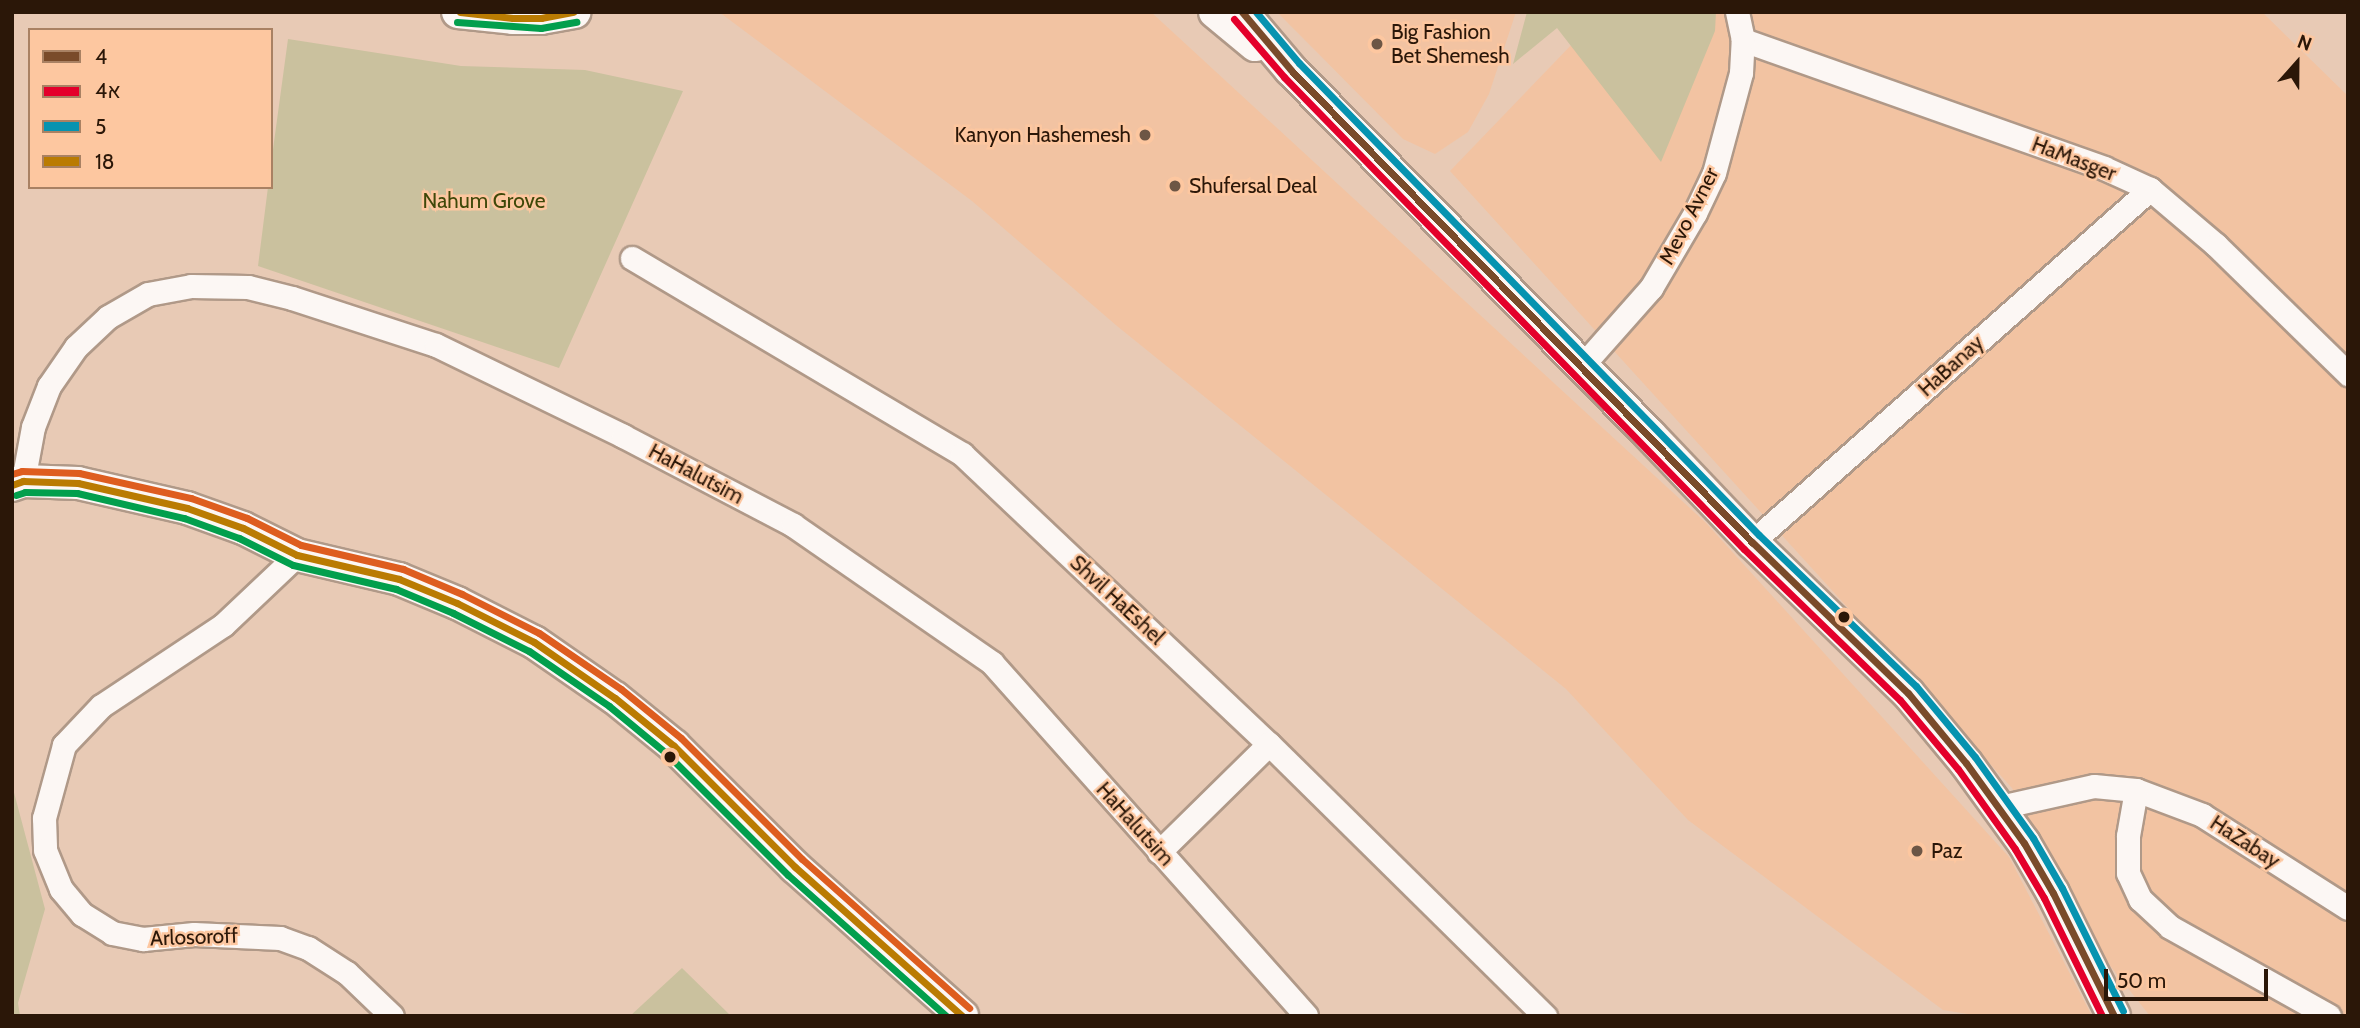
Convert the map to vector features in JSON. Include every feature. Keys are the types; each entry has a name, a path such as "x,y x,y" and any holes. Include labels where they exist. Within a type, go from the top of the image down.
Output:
{"main road":[{"path":"458,12 513,18 574,12"},
{"path":"1215,12 1291,70"},
{"path":"1242,12 1291,70 1752,542 1908,693 2000,807 2053,893 2114,1016"},
{"path":"18,483 78,483 187,508 243,528 297,555 399,579 457,603 544,649 615,698 674,746 794,867 962,1016"}],"street":[{"name":"Mevo Avner","path":"1581,367 1651,288 1695,213 1714,173 1741,73 1743,40 1737,12"},
{"name":"HaMasger","path":"1743,40 2104,168 2150,189 2216,245 2348,374"},
{"name":"HaBanay","path":"1752,542 2150,189"},
{"name":"Shvil HaEshel","path":"632,258 962,454 1269,744 1545,1016"},
{"name":"HaHalutsim","path":"18,483 33,426 49,386 76,347 108,317 148,294 191,286 248,287 292,298 436,345 623,436 793,525 992,663 1306,1016"},
{"name":"Arlosoroff","path":"297,555 222,625 101,706 64,745 44,818 45,850 61,890 82,914 112,933 143,939 194,934 280,938 308,948 347,973 392,1016"},
{"path":"1159,852 1269,744"},
{"name":"HaZabay","path":"2000,807 2094,786 2136,790 2202,815 2348,908"},
{"path":"2136,790 2128,836 2128,873 2140,899 2170,927 2329,1016"}],"shaded area":[{"path":"719,12 1151,12 1706,523 2009,857 2092,1016 1980,1016 1943,1010 1688,820 1566,689 1117,326 972,201"},
{"path":"1277,12 1516,12 1489,94 1468,132 1435,154 1403,139"},
{"path":"1603,12 2262,12 2348,96 2348,1016 2150,1016 2096,948 2012,788 1450,171"}],"green space":[{"path":"1527,12 1716,12 1715,31 1661,162 1557,28 1513,64"},
{"name":"Nahum Grove","path":"288,39 461,66 585,70 683,91 559,368 258,266 268,189 273,189 273,149"},
{"path":"12,785 45,909 18,1003 20,1016 12,1016"},
{"path":"682,968 731,1016 630,1016"}],"transit line":[{"name":"18","path":"460,12 513,18 541,18 573,12"},
{"name":"4","path":"1242,12 1291,70 1752,542 1908,693 1966,763 2024,843 2053,893 2114,1016"},
{"name":"5","path":"1256,12 1299,63 1759,535 1916,686 1975,757 2033,838 2062,888 2123,1011"},
{"name":"4א","path":"1234,19 1284,77 1744,549 1900,700 1958,769 2015,849 2044,898 2102,1016"},
{"path":"457,22 541,28 576,22"},
{"path":"12,474 22,471 79,473 191,498 247,518 301,545 403,569 462,594 539,633 621,689 681,738 802,859 969,1008"},
{"name":"18","path":"12,485 23,481 78,483 187,508 243,528 297,555 399,579 457,603 534,642 615,698 674,746 795,867 962,1016"},
{"path":"16,495 25,492 77,493 184,518 239,538 293,565 396,589 453,613 529,651 609,706 667,754 788,875 946,1016"}],"place":[{"name":"Big Fashion Bet Shemesh","path":"1377,44"},
{"name":"Kanyon Hashemesh","path":"1145,135"},
{"name":"Shufersal Deal","path":"1175,186"},
{"name":"Paz","path":"1917,851"}]}
